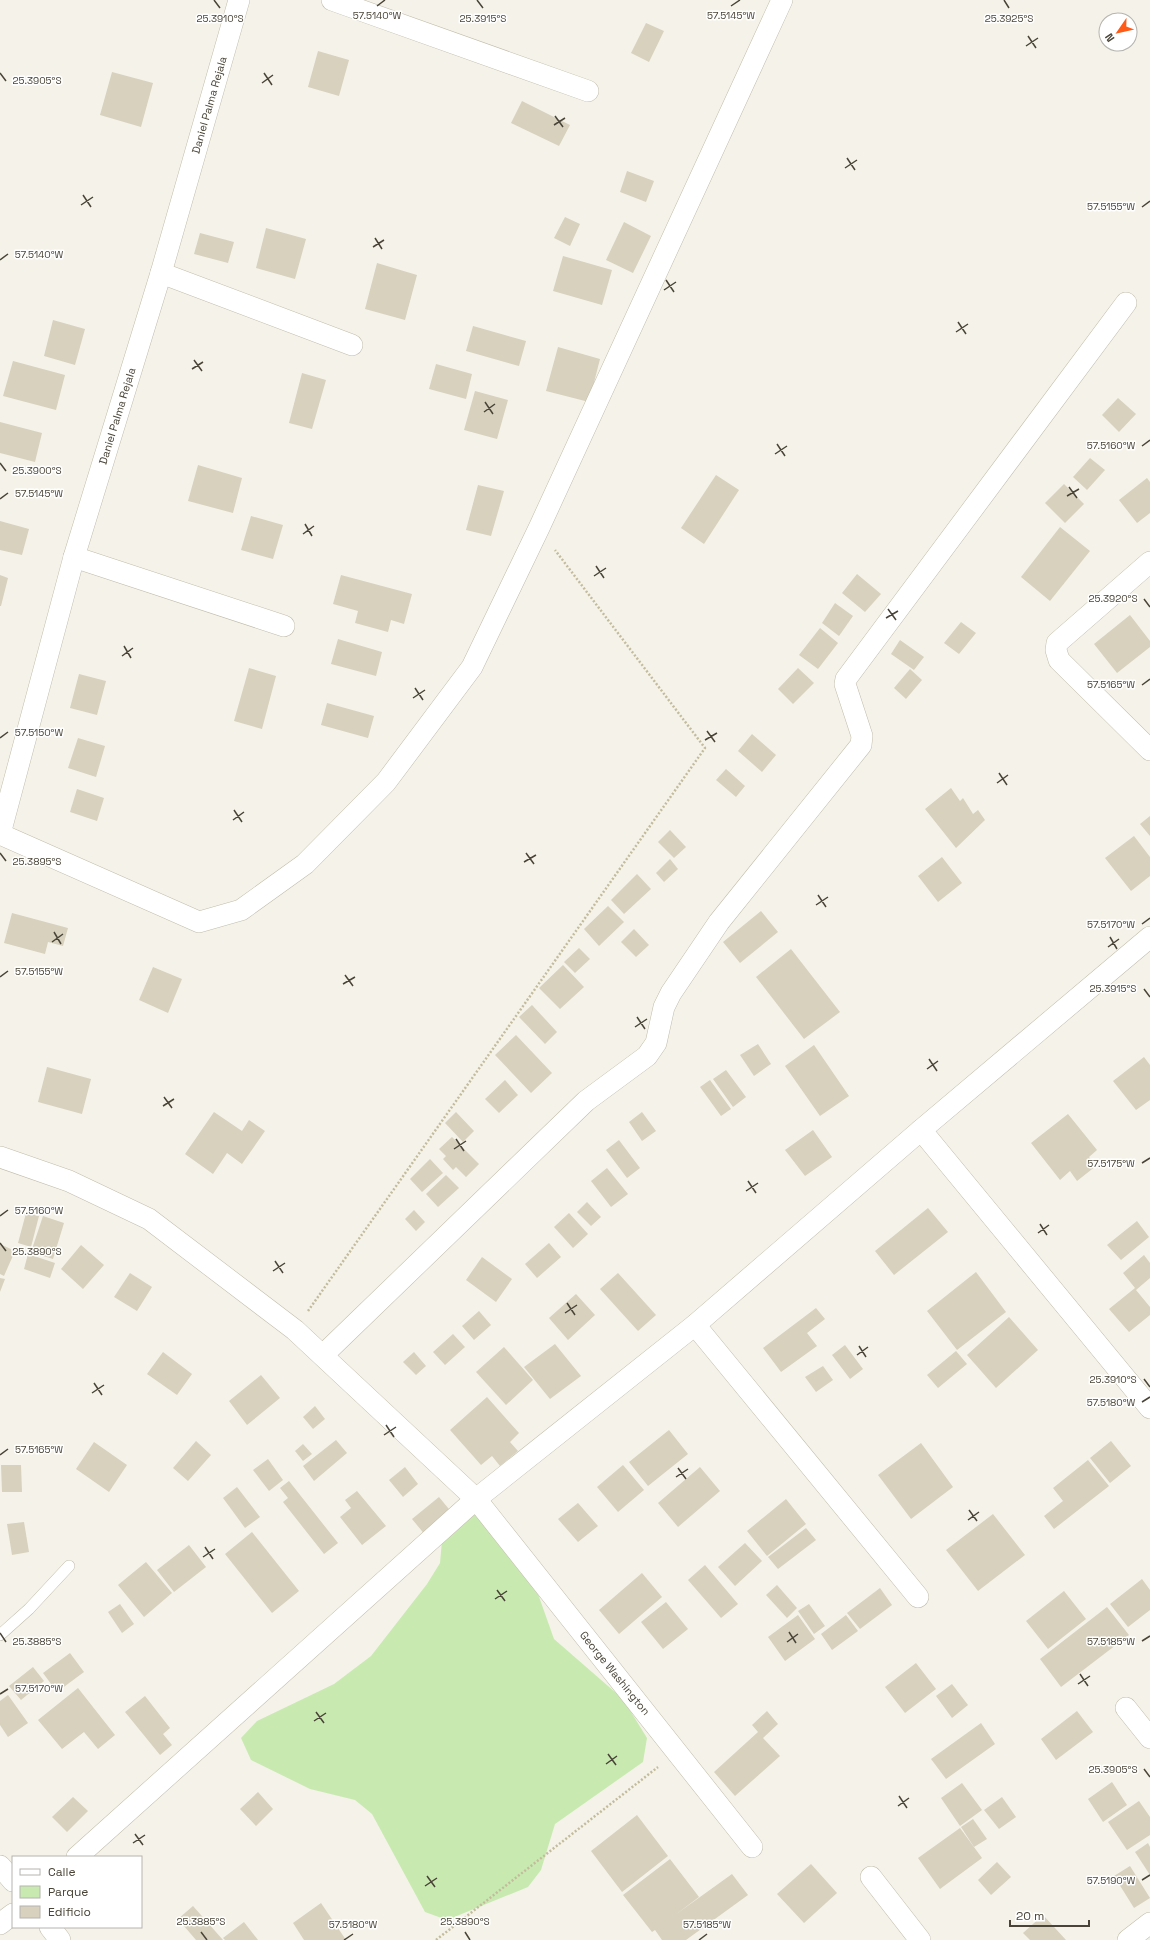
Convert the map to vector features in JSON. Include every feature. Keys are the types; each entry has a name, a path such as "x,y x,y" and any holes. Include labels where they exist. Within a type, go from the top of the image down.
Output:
{"street":[{"name":"Daniel Palma Rejala","path":"0,834 74,557 161,273 239,0"},
{"path":"332,0 588,91"},
{"path":"0,834 199,922 241,910 305,864 386,782 472,667 539,528 782,0"},
{"path":"161,273 352,345"},
{"path":"323,1356 586,1101 647,1056 656,1043 664,1007 671,993 719,922 861,745 862,736 845,684 846,679 1126,303"},
{"path":"74,557 284,626"},
{"path":"1150,562 1057,643 1056,650 1059,660 1150,750"},
{"path":"79,1856 476,1499 695,1325 921,1130 1150,937"},
{"path":"921,1130 1150,1408"},
{"name":"George Washington","path":"0,1157 70,1181 149,1220 295,1330 476,1499 752,1847"},
{"path":"695,1325 918,1597"},
{"path":"1126,1708 1150,1738"},
{"path":"0,1866 12,1880"},
{"path":"871,1877 920,1940"},
{"path":"0,1924 12,1915"},
{"path":"1128,1940 1150,1923"},
{"path":"51,1928 60,1940"}],"lane":[{"path":"0,1634 29,1609 69,1566"}],"path":[{"path":"295,1330 705,748 539,528"},
{"path":"436,1940 677,1751"}],"green space":[{"path":"475,1511 532,1577 554,1639 623,1699 647,1738 643,1762 555,1824 541,1870 528,1887 447,1920 425,1912 372,1814 355,1800 310,1789 251,1760 241,1738 257,1721 334,1684 371,1656 427,1584 440,1563 442,1540"}],"building":[{"path":"646,23 664,31 649,62 631,53"},
{"path":"318,51 349,60 339,96 308,87"},
{"path":"112,72 153,83 141,127 100,115"},
{"path":"522,101 570,125 559,146 511,123"},
{"path":"627,171 654,181 646,202 620,192"},
{"path":"565,217 580,224 570,246 554,238"},
{"path":"624,222 651,236 633,273 606,260"},
{"path":"266,228 306,239 295,279 256,268"},
{"path":"200,233 234,242 228,263 194,254"},
{"path":"563,256 612,270 602,305 553,291"},
{"path":"377,263 417,275 405,320 365,309"},
{"path":"53,320 85,329 75,365 44,356"},
{"path":"473,326 526,341 519,366 466,351"},
{"path":"558,347 600,359 589,402 546,391"},
{"path":"13,361 65,375 56,410 3,396"},
{"path":"436,364 472,374 466,399 429,389"},
{"path":"302,373 326,380 312,429 289,423"},
{"path":"475,391 508,400 497,439 464,430"},
{"path":"1118,398 1136,414 1119,432 1102,415"},
{"path":"0,422 42,433 35,462 0,453"},
{"path":"1090,458 1105,470 1087,490 1073,477"},
{"path":"198,465 242,478 233,513 188,501"},
{"path":"716,475 739,490 704,544 681,528"},
{"path":"1147,478 1150,482 1150,513 1137,523 1119,500"},
{"path":"1064,484 1084,504 1065,523 1045,503"},
{"path":"478,485 504,491 491,536 466,530"},
{"path":"251,516 283,525 273,559 241,550"},
{"path":"0,521 29,529 22,555 0,550"},
{"path":"1060,527 1090,551 1050,601 1021,577"},
{"path":"857,574 881,594 865,612 842,593"},
{"path":"0,575 8,578 1,606 0,606"},
{"path":"341,575 412,594 404,624 391,620 388,632 355,623 358,611 333,604"},
{"path":"835,603 853,616 839,636 822,623"},
{"path":"1130,615 1150,641 1150,647 1117,673 1094,644"},
{"path":"961,622 976,633 959,654 944,643"},
{"path":"820,628 838,643 818,669 799,655"},
{"path":"338,639 382,652 376,676 331,664"},
{"path":"900,640 924,657 914,670 891,654"},
{"path":"249,668 276,676 262,729 234,721"},
{"path":"798,668 814,683 793,704 778,689"},
{"path":"910,669 922,680 906,699 894,688"},
{"path":"79,674 106,681 97,715 70,708"},
{"path":"327,703 374,716 368,738 321,725"},
{"path":"752,734 776,755 762,772 738,751"},
{"path":"78,738 105,746 96,777 68,768"},
{"path":"726,769 745,786 736,797 716,780"},
{"path":"951,788 960,801 963,798 973,814 978,810 985,820 956,848 925,809"},
{"path":"77,789 104,798 97,821 70,812"},
{"path":"1150,816 1150,836 1140,824"},
{"path":"670,830 686,847 674,858 658,842"},
{"path":"1134,836 1150,857 1150,876 1131,891 1105,858"},
{"path":"942,857 962,883 938,902 918,876"},
{"path":"670,859 678,869 664,882 656,873"},
{"path":"637,874 651,889 624,914 611,900"},
{"path":"608,906 624,922 599,946 584,929"},
{"path":"761,911 778,932 740,963 723,942"},
{"path":"12,913 68,928 63,946 48,942 45,954 4,943"},
{"path":"634,929 649,945 636,957 621,942"},
{"path":"579,948 590,959 575,973 564,962"},
{"path":"791,949 840,1012 804,1039 756,977"},
{"path":"563,965 584,987 560,1009 539,988"},
{"path":"153,967 182,979 168,1013 139,1000"},
{"path":"532,1005 557,1032 545,1044 519,1017"},
{"path":"516,1035 552,1073 531,1093 495,1055"},
{"path":"758,1044 771,1064 754,1076 740,1055"},
{"path":"814,1045 849,1096 820,1116 785,1066"},
{"path":"1144,1057 1150,1065 1150,1100 1136,1110 1113,1081"},
{"path":"47,1067 91,1079 82,1114 38,1102"},
{"path":"726,1070 746,1097 733,1107 713,1079"},
{"path":"505,1080 518,1095 499,1113 485,1099"},
{"path":"710,1080 731,1109 721,1116 700,1087"},
{"path":"214,1112 242,1131 249,1120 265,1131 242,1164 227,1153 213,1174 185,1154"},
{"path":"456,1112 474,1131 463,1142 445,1123"},
{"path":"642,1112 656,1131 642,1141 629,1122"},
{"path":"1068,1114 1097,1150 1089,1157 1096,1166 1077,1181 1070,1171 1060,1180 1031,1143"},
{"path":"813,1130 832,1157 805,1176 785,1150"},
{"path":"452,1137 479,1164 466,1177 456,1167 453,1170 443,1159 446,1156 439,1149"},
{"path":"619,1140 640,1168 627,1178 606,1150"},
{"path":"430,1159 443,1173 422,1192 410,1179"},
{"path":"607,1168 628,1194 611,1207 591,1181"},
{"path":"446,1175 459,1188 438,1207 426,1194"},
{"path":"587,1202 601,1217 591,1226 577,1212"},
{"path":"928,1208 948,1232 894,1275 875,1251"},
{"path":"414,1210 425,1222 416,1231 405,1219"},
{"path":"26,1213 39,1216 31,1247 18,1243"},
{"path":"569,1213 588,1234 573,1248 554,1227"},
{"path":"43,1216 64,1223 53,1259 31,1252"},
{"path":"1137,1221 1149,1237 1121,1260 1107,1245"},
{"path":"549,1243 561,1257 537,1278 525,1264"},
{"path":"0,1244 15,1251 4,1276 0,1274"},
{"path":"81,1245 104,1265 83,1289 61,1269"},
{"path":"28,1254 55,1263 50,1278 24,1269"},
{"path":"1144,1255 1150,1263 1150,1278 1136,1290 1150,1307 1150,1315 1129,1332 1109,1309 1135,1288 1123,1273"},
{"path":"482,1257 512,1279 496,1302 466,1280"},
{"path":"976,1272 1006,1312 957,1350 927,1311"},
{"path":"130,1273 152,1287 137,1311 114,1297"},
{"path":"618,1273 656,1315 638,1331 600,1289"},
{"path":"0,1278 5,1279 0,1292"},
{"path":"576,1294 595,1315 568,1340 549,1318"},
{"path":"816,1308 825,1319 807,1333 817,1346 781,1372 763,1348"},
{"path":"479,1311 491,1325 474,1340 462,1326"},
{"path":"1009,1317 1038,1350 996,1388 967,1355"},
{"path":"453,1334 465,1347 445,1365 433,1352"},
{"path":"555,1344 581,1376 550,1399 524,1367"},
{"path":"845,1345 863,1369 850,1379 832,1355"},
{"path":"504,1347 533,1380 506,1405 476,1372"},
{"path":"956,1351 967,1364 938,1388 927,1375"},
{"path":"163,1352 192,1374 177,1395 147,1374"},
{"path":"414,1352 426,1366 416,1375 403,1362"},
{"path":"823,1366 833,1380 816,1392 805,1377"},
{"path":"261,1375 280,1398 247,1425 229,1401"},
{"path":"487,1397 519,1433 510,1442 518,1451 500,1466 492,1456 481,1465 450,1430"},
{"path":"315,1406 325,1419 313,1429 303,1417"},
{"path":"669,1430 688,1454 648,1486 629,1462"},
{"path":"336,1440 347,1453 314,1481 303,1466"},
{"path":"196,1441 211,1455 188,1481 173,1468"},
{"path":"1111,1441 1131,1466 1110,1483 1090,1458"},
{"path":"94,1442 127,1465 109,1492 76,1469"},
{"path":"921,1443 953,1487 911,1519 878,1475"},
{"path":"303,1444 312,1454 303,1461 295,1451"},
{"path":"268,1459 283,1480 269,1491 253,1470"},
{"path":"1088,1460 1109,1486 1054,1529 1044,1516 1063,1501 1053,1488"},
{"path":"1,1465 21,1465 22,1492 2,1492"},
{"path":"623,1465 644,1490 618,1512 597,1487"},
{"path":"405,1467 418,1484 403,1497 389,1480"},
{"path":"700,1467 720,1491 678,1527 658,1503"},
{"path":"289,1481 338,1543 324,1554 283,1502 288,1498 280,1488"},
{"path":"237,1487 260,1517 245,1528 223,1498"},
{"path":"357,1491 386,1526 362,1545 340,1517 351,1508 345,1500"},
{"path":"439,1497 453,1514 426,1536 412,1519"},
{"path":"786,1499 806,1524 767,1556 747,1531"},
{"path":"578,1503 598,1526 578,1542 558,1519"},
{"path":"993,1514 1025,1555 978,1591 946,1550"},
{"path":"24,1522 29,1552 12,1555 7,1524"},
{"path":"806,1528 816,1540 778,1569 768,1557"},
{"path":"252,1532 299,1591 272,1613 225,1554"},
{"path":"745,1543 762,1561 735,1586 718,1567"},
{"path":"189,1545 206,1567 174,1592 157,1570"},
{"path":"146,1562 172,1593 144,1617 118,1585"},
{"path":"705,1565 738,1604 721,1618 688,1580"},
{"path":"642,1573 662,1597 619,1634 599,1610"},
{"path":"1142,1579 1150,1590 1150,1610 1128,1627 1110,1604"},
{"path":"777,1585 797,1608 787,1618 766,1595"},
{"path":"880,1588 892,1605 860,1629 847,1613"},
{"path":"1064,1591 1086,1619 1048,1649 1026,1621"},
{"path":"666,1602 688,1629 663,1649 641,1622"},
{"path":"120,1604 134,1624 122,1633 108,1612"},
{"path":"809,1604 825,1626 814,1634 798,1611"},
{"path":"1107,1607 1129,1635 1061,1687 1040,1659"},
{"path":"798,1615 815,1639 785,1661 768,1637"},
{"path":"846,1615 858,1631 832,1650 821,1634"},
{"path":"70,1653 84,1672 57,1692 43,1673"},
{"path":"916,1663 936,1689 905,1713 885,1687"},
{"path":"33,1667 44,1681 21,1700 9,1686"},
{"path":"952,1684 968,1705 952,1718 936,1696"},
{"path":"78,1688 115,1735 98,1749 84,1732 62,1749 38,1720"},
{"path":"8,1695 28,1723 8,1737 0,1725 0,1701"},
{"path":"145,1696 170,1728 163,1734 172,1745 160,1755 125,1712"},
{"path":"767,1711 778,1724 763,1738 780,1756 735,1796 714,1772 758,1732 752,1725"},
{"path":"1077,1711 1093,1732 1056,1760 1041,1739"},
{"path":"981,1723 995,1744 946,1779 931,1759"},
{"path":"1112,1782 1127,1805 1103,1822 1088,1799"},
{"path":"962,1783 982,1810 960,1826 941,1798"},
{"path":"258,1792 273,1809 256,1826 240,1809"},
{"path":"73,1797 88,1811 67,1832 52,1817"},
{"path":"1002,1797 1016,1817 999,1829 984,1810"},
{"path":"1139,1801 1150,1817 1150,1835 1127,1850 1108,1822"},
{"path":"637,1815 668,1856 622,1892 591,1851"},
{"path":"973,1819 987,1839 974,1847 961,1827"},
{"path":"960,1828 982,1858 940,1889 918,1858"},
{"path":"1148,1843 1150,1847 1150,1875 1135,1852"},
{"path":"670,1859 699,1897 675,1915 732,1874 748,1895 686,1940 662,1940 655,1930 652,1932 623,1895"},
{"path":"997,1862 1011,1877 991,1895 978,1880"},
{"path":"811,1864 837,1893 804,1923 777,1894"},
{"path":"1130,1866 1150,1898 1134,1908 1114,1876"},
{"path":"321,1903 346,1940 304,1940 293,1923"},
{"path":"193,1906 223,1940 196,1940 178,1919"},
{"path":"1043,1915 1066,1940 1030,1940 1023,1933"},
{"path":"244,1922 258,1940 225,1940 223,1938"}]}
